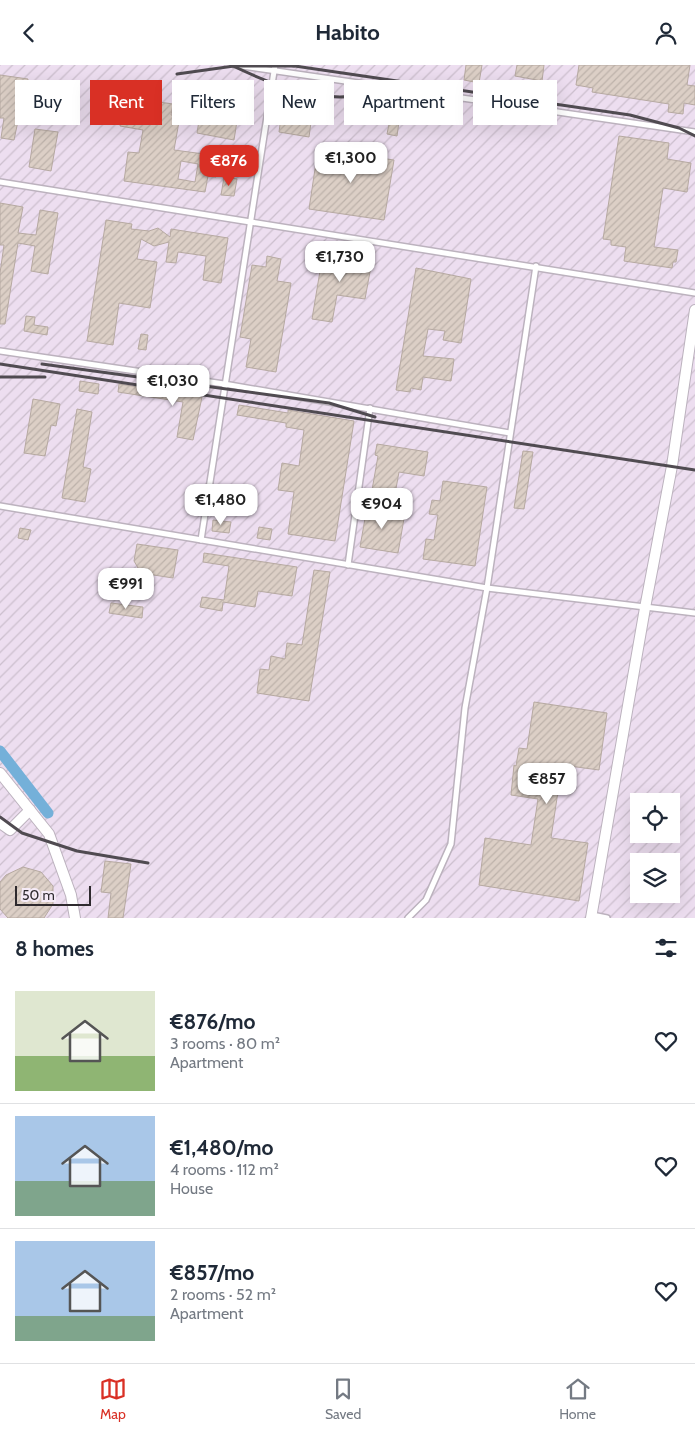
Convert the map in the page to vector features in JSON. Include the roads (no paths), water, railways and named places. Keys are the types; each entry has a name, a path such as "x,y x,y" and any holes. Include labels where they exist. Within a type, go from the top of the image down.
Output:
{"street":[{"path":"591,917 672,466 695,310"},
{"path":"0,773 49,834 71,895 75,918"},
{"path":"0,823 10,830 30,810"}],"lane":[{"path":"235,65 695,132"},
{"path":"201,540 275,65"},
{"path":"0,182 536,266 695,293"},
{"path":"408,918 426,900 451,844 466,708 487,588 536,266"},
{"path":"0,351 224,384 510,433"},
{"path":"348,565 370,408"},
{"path":"0,506 487,588 695,613"},
{"path":"591,917 607,918"}],"waterway":[{"path":"0,751 48,813"}],"railway":[{"path":"231,65 257,77 298,91 344,97"},
{"path":"288,65 630,115 679,128 695,136"},
{"path":"177,74 234,66 294,66"},
{"path":"0,364 695,470"},
{"path":"42,364 329,403 375,417"},
{"path":"0,377 45,377"},
{"path":"0,817 22,833 77,851 148,863"}]}
